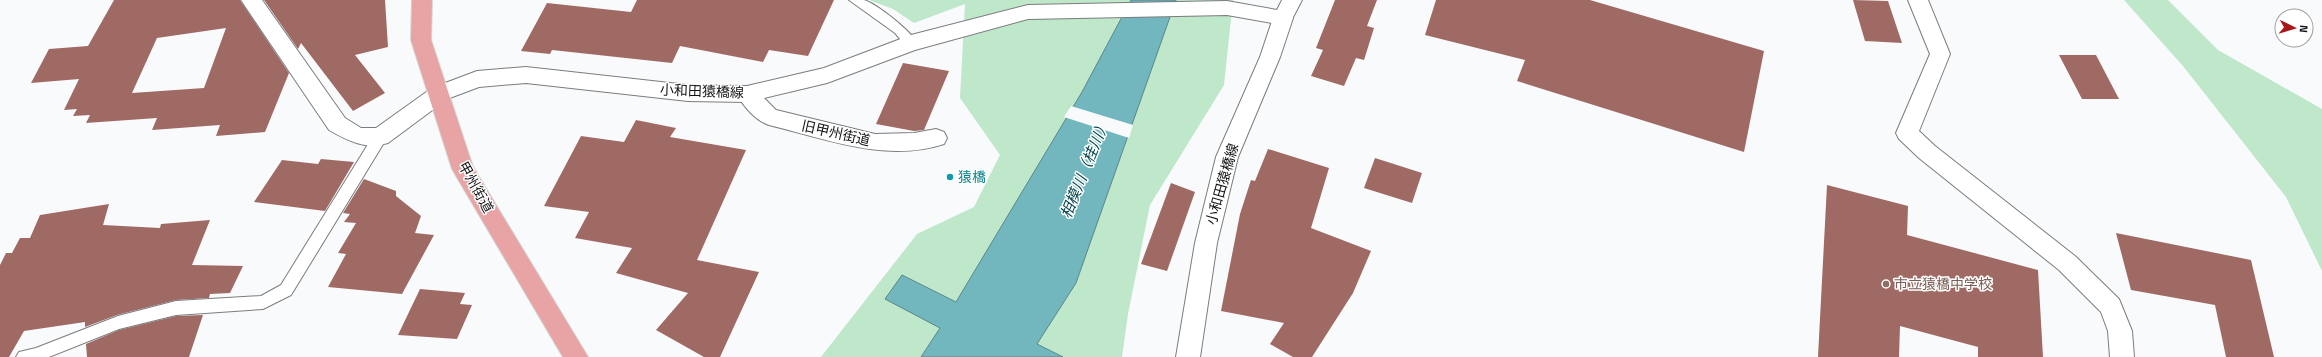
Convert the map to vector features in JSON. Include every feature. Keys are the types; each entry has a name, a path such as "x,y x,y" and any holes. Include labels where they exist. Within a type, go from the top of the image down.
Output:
{"highway":[{"name":"甲州街道","path":"422,0 421,40 463,169 576,357"}],"street":[{"path":"251,0 337,124 358,136 380,137"},
{"name":"小和田猿橋線","path":"1188,357 1206,243 1228,157 1270,57 1283,18 1292,0"},
{"path":"1918,0 1940,54 1907,133 1927,152 2067,263 2111,306 2120,331 2122,357"},
{"name":"小和田猿橋線","path":"380,137 439,94 477,79 526,75 688,94 747,94 827,75 911,43 1028,12 1227,8 1283,18"},
{"name":"旧甲州街道","path":"747,94 768,117 831,133 874,143 914,142 936,138"}],"lane":[{"path":"855,0 900,30 911,43"},
{"path":"24,357 36,355 118,323 176,308 264,302 286,290 380,137"}],"green space":[{"path":"869,0 1131,0 1082,92 943,324 921,357 821,357 917,234 974,207 1000,155 960,98 965,4 914,23 893,9"},
{"path":"1176,0 1233,0 1224,85 1150,205 1128,314 1122,357 1028,357 1076,283"},
{"path":"2124,0 2168,0 2218,50 2322,109 2322,271 2286,197 2183,66"}],"water":[{"name":"相模川（桂川）","path":"1131,0 1176,0 1076,283 1037,344 1063,357 921,357 940,328 885,299 902,275 956,302 1082,92"}],"pier":[{"path":"1071,106 1133,125 1129,138 1064,117"}],"building":[{"path":"114,0 240,0 289,73 265,132 216,136 220,125 152,130 157,118 86,123 90,115 73,116 77,109 64,110 79,79 31,83 49,49 88,46","holes":["226,28 204,88 132,93 157,38"]},
{"path":"264,0 385,0 388,47 355,55 385,93 353,111 301,43 298,49"},
{"path":"637,0 834,0 808,56 769,50 763,62 680,46 672,63 552,50 550,54 521,51 547,3 631,12"},
{"path":"1335,0 1377,0 1367,26 1374,28 1364,60 1356,58 1344,86 1311,76 1323,50 1316,48"},
{"path":"1436,0 1590,0 1764,51 1744,152 1517,81 1525,60 1425,35"},
{"path":"1853,0 1888,1 1902,43 1865,41"},
{"path":"2059,55 2096,55 2119,99 2082,99"},
{"path":"903,63 949,71 924,130 914,131 876,124"},
{"path":"636,120 676,128 670,137 746,150 697,260 759,272 720,357 704,357 656,330 688,293 616,273 632,248 575,238 589,212 544,206 581,136 624,142"},
{"path":"1268,149 1329,168 1311,228 1371,251 1353,293 1312,357 1293,357 1270,344 1284,323 1221,311 1240,214 1251,180 1255,181"},
{"path":"1375,158 1422,173 1412,203 1364,188"},
{"path":"321,159 354,162 325,211 254,202 282,160 318,164"},
{"path":"364,179 396,191 396,196 421,216 415,233 434,235 402,294 328,287 346,254 338,253 356,223 344,222 350,214 343,213"},
{"path":"1171,183 1195,192 1167,271 1141,264"},
{"path":"1827,185 1908,206 1907,235 2038,270 2043,357 1978,357 1978,347 1900,326 1899,357 1818,357"},
{"path":"109,204 103,225 160,228 161,224 210,220 192,265 243,266 230,293 210,294 209,298 176,300 117,315 85,327 85,322 24,331 9,357 0,357 0,265 6,253 12,253 20,238 30,238 40,215"},
{"path":"2116,233 2251,260 2274,357 2226,357 2215,305 2131,290"},
{"path":"420,289 465,293 460,304 472,305 457,339 398,335"},
{"path":"203,315 189,357 87,357 86,344 119,330 176,316"}],"place":[{"name":"猿橋","path":"950,177"},
{"name":"市立猿橋中学校","path":"1886,284"}]}
